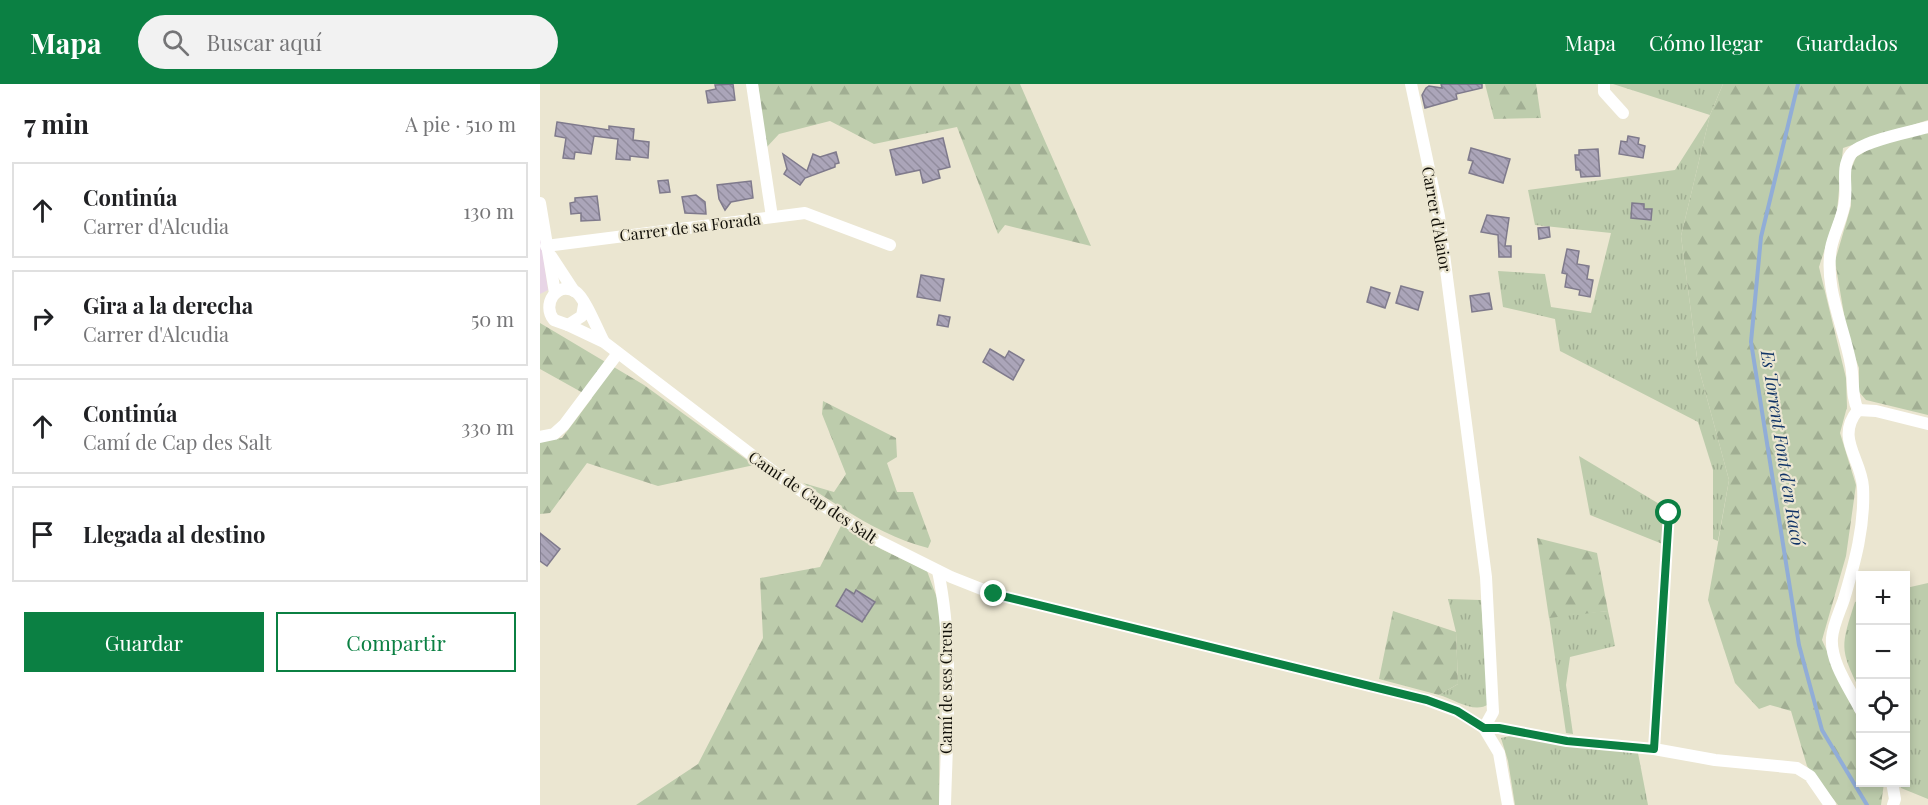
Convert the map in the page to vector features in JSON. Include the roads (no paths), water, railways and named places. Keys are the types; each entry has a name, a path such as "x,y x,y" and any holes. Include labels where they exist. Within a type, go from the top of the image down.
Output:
{"street":[{"name":"Carrer de sa Forada","path":"547,248 772,217 752,84"},
{"name":"Carrer d'Alaior","path":"1411,84 1439,216 1486,577 1493,712 1484,728"},
{"path":"1604,84 1604,92 1623,113"},
{"path":"1858,410 1854,404 1851,362 1841,332 1830,276 1831,249 1845,202 1846,164 1851,153 1868,144 1928,127"},
{"path":"540,203 547,248 548,299 545,315 558,323 568,325 582,315 584,305 547,248"},
{"path":"772,217 805,213 890,244"},
{"path":"548,299 564,290 574,291"},
{"name":"Camí de Cap des Salt","path":"584,305 604,342"},
{"name":"Camí de Cap des Salt","path":"568,325 604,342 782,478 869,536 938,571 994,594 1427,700 1457,711 1484,728 1499,728 1567,741 1654,749"},
{"path":"540,437 554,434 564,425 618,353"},
{"path":"1858,410 1876,411 1928,424"},
{"path":"1856,701 1837,665 1832,639 1856,560 1864,513 1863,480 1848,434 1850,420 1858,410"},
{"path":"1669,513 1654,749 1715,760 1797,768 1810,776 1830,805"},
{"name":"Camí de ses Creus","path":"938,571 945,606 947,697 945,805"},
{"path":"1484,728 1499,753 1508,805"},
{"path":"1893,787 1895,800 1893,805"}],"waterway":[{"name":"Es Torrent Font d'en Racó","path":"1798,84 1761,237 1751,342 1799,645 1822,730 1867,805"}]}
